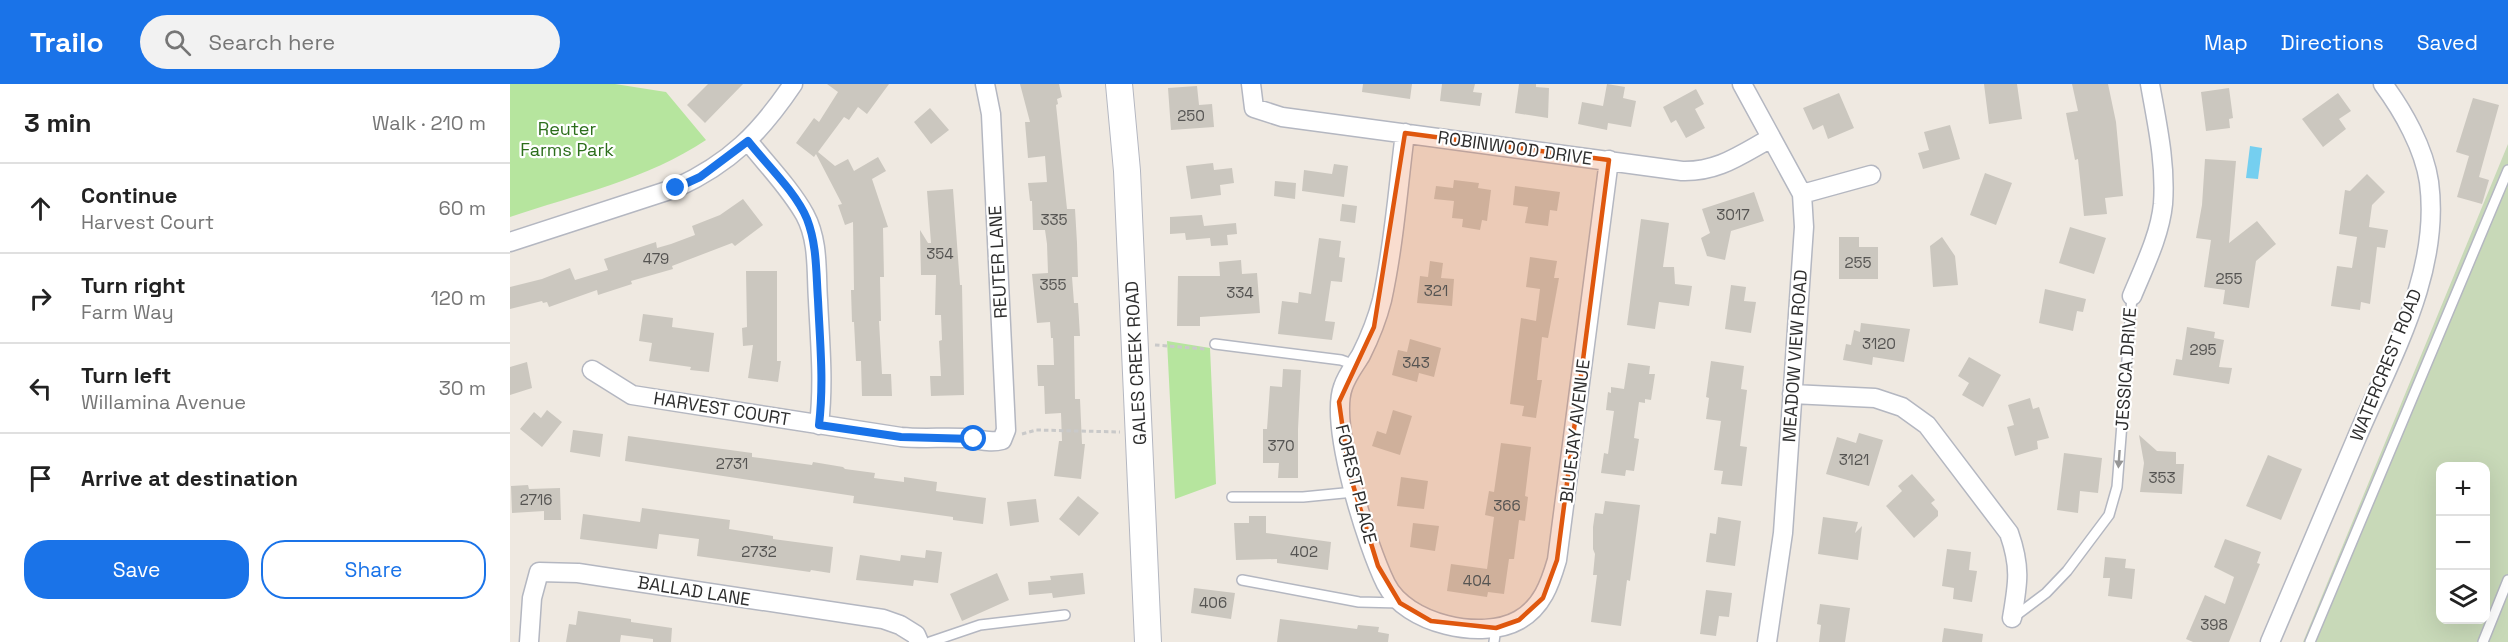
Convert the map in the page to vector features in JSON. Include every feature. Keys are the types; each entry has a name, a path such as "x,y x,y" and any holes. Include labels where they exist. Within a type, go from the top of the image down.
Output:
{"main road":[{"name":"GALES CREEK ROAD","path":"1119,84 1127,171 1148,642"}],"street":[{"path":"510,242 676,188 700,177 748,141 793,84"},
{"name":"REUTER LANE","path":"985,84 991,114 1006,423 1002,440"},
{"name":"ROBINWOOD DRIVE","path":"1251,84 1254,108 1282,117 1698,171 1718,167 1771,138"},
{"name":"MEADOW VIEW ROAD","path":"1742,84 1802,194 1804,227 1783,533 1767,642"},
{"name":"JESSICA DRIVE","path":"2132,296 2150,252 2162,206 2163,168 2150,84"},
{"name":"WATERCREST ROAD","path":"2270,642 2402,331 2423,275 2430,227 2428,181 2412,131 2383,84"},
{"name":"FOREST PLACE","path":"1405,133 1382,299 1374,327 1343,385 1339,402 1339,425 1354,492 1378,566 1387,586 1400,603 1415,615 1451,625"},
{"path":"748,141 806,216 816,246 823,356 823,392 819,425"},
{"name":"BLUEJAY AVENUE","path":"1451,625 1495,635 1519,620 1543,598 1557,560 1609,160"},
{"path":"1802,194 1871,175"},
{"name":"HARVEST COURT","path":"592,370 632,395 901,437 931,440 965,438 988,442 1002,440"},
{"path":"1792,394 1875,398 1902,406 1927,425 2009,533 2019,575 2012,618"},
{"name":"BALLAD LANE","path":"529,642 532,598 539,572 578,573 883,620 900,625 922,640"}],"lane":[{"path":"2310,642 2508,170"},
{"name":"JESSICA DRIVE","path":"2012,618 2046,593 2067,571 2109,515 2117,487 2132,296"},
{"path":"1215,344 1341,360 1355,365"},
{"path":"1232,497 1303,497 1354,492"},
{"path":"1242,580 1359,602 1400,603"},
{"path":"2483,642 2508,580"},
{"path":"922,640 980,625 1065,615"}],"path":[{"path":"1135,346 1166,345 1206,349 1215,344"},
{"path":"1002,440 1036,430 1108,433 1140,430"}],"highlighted area":[{"path":"1405,133 1609,160 1557,560 1543,598 1519,620 1496,628 1431,621 1400,603 1378,566 1349,472 1339,402 1374,327"}],"green space":[{"name":"Reuter Farms Park","path":"510,84 615,84 666,92 706,140 684,154 636,176 510,217"},
{"path":"2508,144 2508,642 2303,642"},
{"path":"1167,341 1210,348 1216,484 1175,499"}],"water":[{"path":"2250,146 2262,148 2258,179 2246,178"}],"building":[{"path":"708,84 743,84 705,123 687,105"},
{"path":"827,84 889,84 867,114 858,107 849,120 844,117 818,152 835,166 848,159 854,171 878,157 886,171 872,179 888,227 883,228 884,277 880,277 881,321 879,321 882,374 891,374 892,396 862,396 861,361 856,361 854,322 852,322 853,222 845,225 838,205 842,204 816,154 814,157 796,143 814,118 819,122 838,92"},
{"path":"1020,84 1059,84 1062,97 1057,99 1058,104 1056,105 1067,209 1075,209 1077,243 1078,277 1072,277 1074,303 1078,303 1080,336 1074,336 1075,399 1080,399 1082,444 1085,444 1081,479 1054,476 1059,441 1062,441 1061,413 1045,414 1044,386 1038,386 1037,365 1054,365 1053,338 1051,338 1050,322 1037,323 1032,274 1048,273 1047,244 1045,230 1033,230 1032,201 1030,201 1028,183 1047,182 1045,156 1028,158 1025,122 1030,122"},
{"path":"1363,84 1412,84 1410,99 1362,92"},
{"path":"1442,84 1475,84 1473,92 1482,93 1480,106 1440,101"},
{"path":"1519,84 1536,84 1536,87 1549,88 1548,118 1515,113"},
{"path":"1607,84 1625,87 1623,98 1636,101 1631,127 1608,123 1607,130 1578,124 1582,102 1603,106"},
{"path":"1984,84 2017,84 2022,119 1989,124"},
{"path":"2072,84 2108,84 2116,122 2123,196 2105,198 2107,214 2084,216 2078,159 2075,160 2066,113 2078,111"},
{"path":"1197,86 1199,105 1212,104 1214,127 1171,130 1168,88"},
{"path":"2229,88 2233,118 2229,119 2230,128 2206,131 2201,92"},
{"path":"1696,89 1704,104 1695,109 1705,128 1686,138 1676,120 1671,123 1663,107"},
{"path":"1839,93 1854,128 1828,139 1823,125 1813,130 1803,108"},
{"path":"2338,93 2351,111 2339,119 2346,129 2323,147 2302,119"},
{"path":"2473,98 2499,105 2479,177 2489,180 2482,204 2457,197 2469,156 2456,152"},
{"path":"930,108 949,130 931,144 914,122"},
{"path":"1950,125 1960,159 1923,169 1918,153 1929,150 1924,132"},
{"path":"2205,159 2236,161 2229,243 2257,221 2276,244 2256,261 2249,308 2223,304 2225,290 2204,287 2211,240 2196,238 2202,205"},
{"path":"1213,163 1214,170 1232,168 1234,183 1220,185 1221,195 1191,199 1186,166"},
{"path":"1334,164 1348,166 1344,197 1302,191 1304,170 1332,174"},
{"path":"1985,173 2012,183 1996,225 1970,215"},
{"path":"2367,174 2385,192 2372,205 2369,227 2388,230 2385,248 2377,247 2370,304 2361,302 2360,310 2331,306 2337,266 2352,268 2357,237 2339,234 2345,190 2350,191"},
{"path":"1454,180 1479,183 1478,188 1491,190 1487,221 1482,220 1480,230 1462,227 1463,219 1452,218 1454,201 1434,199 1436,186 1453,188"},
{"path":"1275,181 1296,183 1295,199 1274,196"},
{"path":"1515,186 1560,192 1557,211 1550,210 1548,226 1525,223 1528,207 1513,205"},
{"path":"953,189 960,285 962,285 964,395 931,396 930,376 941,376 939,341 942,340 941,315 935,315 936,275 921,275 920,230 928,243 931,243 927,191"},
{"path":"1754,192 1764,221 1731,231 1725,260 1707,256 1701,238 1710,233 1702,209"},
{"path":"743,199 763,225 735,246 732,243 672,266 673,269 631,281 632,284 598,295 597,290 549,307 547,302 542,301 510,309 510,287 542,279 570,268 575,280 608,270 604,259 656,242 657,248 695,235 692,226 720,215"},
{"path":"1342,204 1357,206 1355,223 1340,221"},
{"path":"1202,215 1204,226 1236,223 1237,234 1227,235 1228,245 1211,246 1210,238 1186,240 1185,233 1170,234 1170,217"},
{"path":"1641,219 1669,223 1663,267 1674,267 1675,284 1692,286 1689,306 1659,302 1655,329 1627,325"},
{"path":"2070,227 2106,238 2094,274 2059,263"},
{"path":"1839,237 1859,237 1859,247 1878,247 1878,279 1839,279"},
{"path":"1942,237 1955,256 1958,285 1933,287 1930,246"},
{"path":"1319,238 1341,241 1339,257 1345,258 1342,282 1331,281 1325,321 1335,322 1332,340 1278,334 1282,301 1298,303 1299,292 1311,294"},
{"path":"1530,257 1557,261 1554,278 1559,278 1548,338 1542,337 1537,380 1542,380 1536,418 1522,416 1524,406 1510,404 1521,318 1536,321 1540,289 1526,287"},
{"path":"1241,260 1242,274 1257,273 1260,313 1200,317 1200,326 1177,326 1178,276 1220,276 1219,262"},
{"path":"1430,261 1443,263 1441,278 1454,279 1452,306 1417,303 1420,276 1428,277"},
{"path":"746,271 777,271 777,361 781,361 778,382 748,378 753,345 743,346 742,328 747,327"},
{"path":"1731,285 1746,287 1744,301 1756,302 1751,333 1725,329"},
{"path":"2045,289 2086,299 2083,312 2077,311 2073,331 2039,323"},
{"path":"643,314 673,318 672,327 714,333 709,372 649,361 652,343 639,341"},
{"path":"1861,323 1910,329 1904,362 1873,357 1872,365 1843,360 1846,344 1851,345 1854,330 1860,332"},
{"path":"2187,327 2215,332 2214,338 2224,340 2219,367 2232,368 2229,384 2173,375 2176,359 2182,360"},
{"path":"1410,339 1441,348 1434,377 1419,373 1417,382 1392,375 1398,350 1407,352"},
{"path":"1969,357 2001,375 1983,407 1962,395 1969,383 1958,376"},
{"path":"1711,361 1744,366 1741,389 1747,390 1740,446 1747,447 1742,486 1721,484 1723,471 1714,470 1721,421 1706,419 1709,398 1706,397"},
{"path":"527,362 532,388 510,395 510,367"},
{"path":"1628,363 1650,366 1649,374 1655,374 1651,400 1645,399 1645,403 1639,402 1634,438 1639,439 1634,471 1626,470 1625,476 1601,473 1604,453 1608,454 1614,411 1606,410 1608,392 1611,393 1611,387 1624,389"},
{"path":"1283,369 1301,370 1298,478 1278,478 1279,463 1263,463 1263,429 1267,429 1270,386 1282,387"},
{"path":"2030,398 2033,409 2039,407 2049,438 2037,441 2038,449 2015,456 2007,427 2014,425 2008,405"},
{"path":"547,410 562,422 542,447 520,429 534,412 541,418"},
{"path":"1393,410 1412,416 1400,455 1372,446 1377,431 1386,434"},
{"path":"573,430 603,434 600,457 570,452"},
{"path":"1859,433 1883,440 1869,486 1826,474 1837,437 1856,443"},
{"path":"2139,435 2157,451 2176,452 2176,464 2184,464 2182,494 2140,492 2144,463"},
{"path":"628,436 752,453 752,457 843,467 875,473 874,478 904,482 904,477 937,482 936,491 986,498 983,524 953,520 953,517 853,503 854,496 625,461"},
{"path":"1501,443 1531,447 1525,496 1528,497 1525,521 1519,520 1514,559 1509,559 1504,594 1488,592 1487,597 1447,591 1451,564 1487,569 1494,517 1485,515 1489,491 1494,492"},
{"path":"2064,453 2102,458 2098,493 2080,491 2078,513 2057,510"},
{"path":"2268,455 2302,469 2281,520 2246,506"},
{"path":"1912,474 1935,500 1931,503 1938,511 1938,516 1914,538 1886,506 1902,491 1898,486"},
{"path":"1401,477 1428,481 1424,509 1397,506"},
{"path":"528,485 529,489 560,488 561,520 544,520 544,511 512,513 511,486"},
{"path":"1078,496 1099,513 1079,536 1059,519"},
{"path":"1036,499 1039,522 1010,526 1007,502"},
{"path":"1605,501 1640,505 1630,581 1627,580 1621,626 1591,622 1597,575 1593,575 1595,554 1593,527 1595,513 1603,514"},
{"path":"642,508 730,520 729,529 773,536 773,539 833,547 830,573 697,556 699,539 659,534 657,549 580,539 583,514 640,522"},
{"path":"1249,516 1266,516 1266,533 1331,542 1328,570 1277,563 1277,559 1236,560 1234,523 1249,523"},
{"path":"1718,517 1741,521 1735,566 1706,562 1710,533 1716,534"},
{"path":"1823,517 1858,522 1855,533 1862,526 1858,560 1818,554"},
{"path":"1413,523 1439,526 1435,551 1410,547"},
{"path":"2225,539 2261,552 2257,563 2260,564 2229,642 2193,642 2186,639 2205,595 2225,604 2234,577 2214,567"},
{"path":"1947,549 1971,552 1969,570 1977,571 1972,602 1953,599 1954,588 1942,586"},
{"path":"926,550 942,552 938,583 914,580 913,586 856,580 860,555 900,561 901,555 925,558"},
{"path":"2105,557 2126,559 2125,568 2135,569 2132,599 2108,596 2110,578 2103,578"},
{"path":"997,573 1009,600 962,621 950,594"},
{"path":"1083,573 1085,594 1053,598 1052,593 1029,595 1028,582 1051,580 1050,576"},
{"path":"1194,588 1235,593 1231,619 1191,613"},
{"path":"1706,590 1732,593 1729,617 1719,616 1716,636 1700,634"},
{"path":"1820,604 1850,608 1845,642 1819,642 1821,625 1817,624"},
{"path":"578,611 672,628 671,642 653,642 653,639 621,635 620,642 566,642 569,624 576,625"},
{"path":"1280,619 1357,629 1358,625 1379,627 1378,632 1389,634 1388,642 1277,642"},
{"path":"1944,628 1983,634 1982,642 1942,642"}],"route":[{"path":"676,188 700,177 748,141 794,197 806,216 816,246 823,356 823,392 819,425 931,440 974,439"}]}
